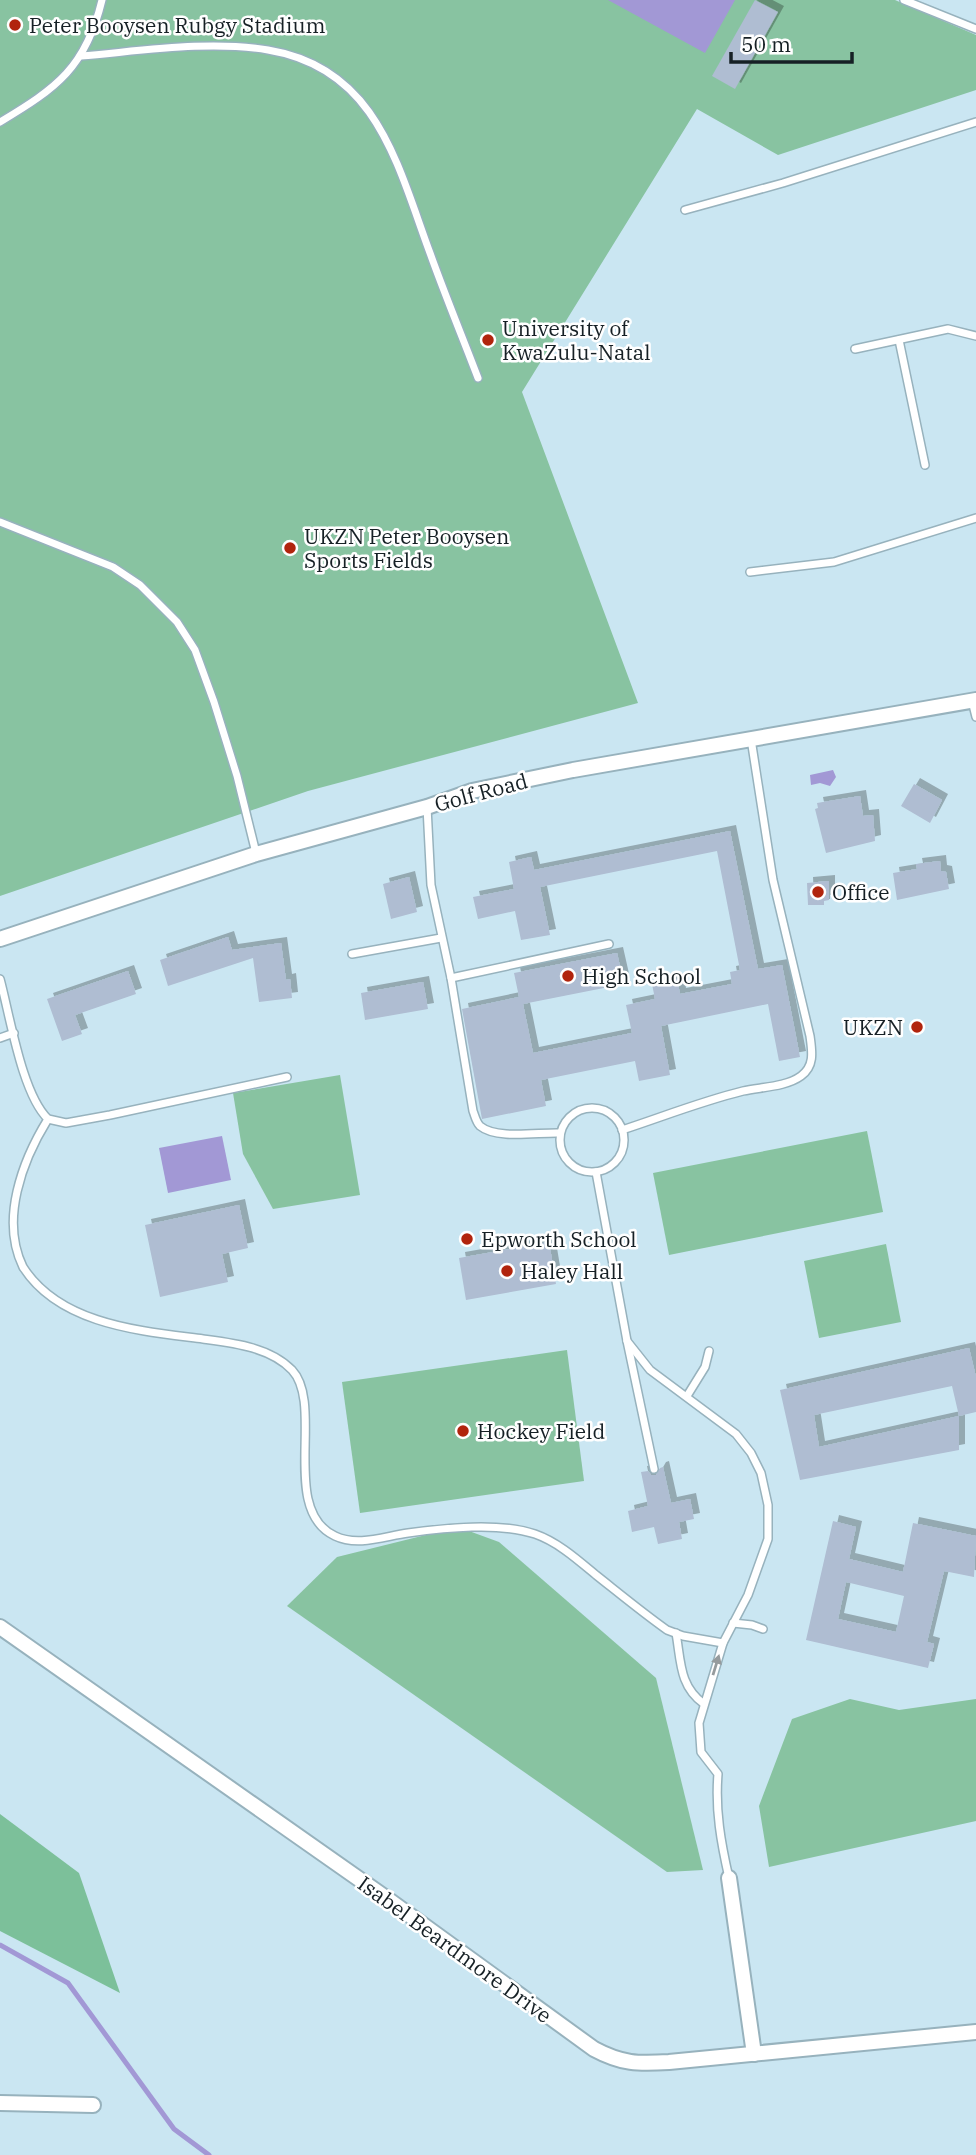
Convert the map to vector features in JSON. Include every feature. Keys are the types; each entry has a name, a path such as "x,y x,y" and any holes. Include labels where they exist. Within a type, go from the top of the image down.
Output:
{"street":[{"name":"Golf Road","path":"0,939 256,854 427,807 472,791 573,770 974,701"},
{"name":"Isabel Beardmore Drive","path":"0,1627 386,1898 594,2049 615,2060 635,2064 976,2032"},
{"path":"729,1878 754,2053"},
{"path":"0,2104 93,2105"}],"lane":[{"path":"0,122 31,103 69,73 91,38 102,0"},
{"path":"904,0 976,29"},
{"path":"81,56 225,47 268,50 302,59 331,74 353,91 371,112 394,153 478,377"},
{"path":"685,210 783,183 976,122"},
{"path":"855,349 948,329 976,336"},
{"path":"899,340 925,465"},
{"path":"750,572 834,562 976,518"},
{"path":"0,522 113,567 139,585 177,622 195,650 214,702 237,776 256,854"},
{"path":"974,701 976,717"},
{"path":"622,1130 742,1091 789,1082 802,1076 811,1065 813,1055 810,1036 773,880 751,739"},
{"path":"427,807 431,885 477,1123 482,1128 515,1135 560,1133"},
{"path":"352,954 441,937"},
{"path":"451,978 609,944"},
{"path":"0,979 35,1101 48,1119 66,1123 287,1077"},
{"path":"0,1038 15,1033"},
{"path":"590,1107 601,1108 618,1120 624,1141 615,1161 596,1172 576,1168 568,1162 562,1153 560,1133 571,1115 590,1107"},
{"path":"48,1119 22,1166 14,1190 11,1215 15,1251 33,1283 62,1306 118,1326 223,1342 260,1350 281,1360 295,1373 304,1401 305,1465 309,1504 313,1516 334,1536 349,1541 436,1530 487,1528 534,1534 563,1549 650,1618 676,1633 723,1643"},
{"path":"596,1172 626,1341 654,1469"},
{"path":"626,1341 650,1370 736,1434 751,1453 761,1473 768,1504 768,1539 748,1595 723,1643 699,1723 701,1752 718,1774 716,1798 719,1834 729,1878"},
{"path":"687,1396 705,1367 709,1351"},
{"path":"733,1623 763,1629"},
{"path":"676,1633 686,1685 704,1704"}],"green space":[{"name":"UKZN Peter Booysen Sports Fields","path":"0,0 895,0 976,35 976,90 778,155 697,109 522,392 638,703 308,791 0,896"},
{"path":"340,1075 360,1195 273,1209 243,1154 233,1093"},
{"path":"867,1131 883,1212 669,1255 653,1173"},
{"path":"886,1244 901,1322 819,1338 804,1261"},
{"name":"Hockey Field","path":"567,1350 584,1481 360,1513 342,1382"},
{"path":"458,1527 499,1542 656,1678 703,1870 667,1872 287,1606 337,1557"},
{"path":"850,1699 899,1710 976,1699 976,1821 769,1867 759,1806 792,1719"},
{"path":"0,1814 79,1873 120,1993 0,1931"}],"shaded area":[{"path":"608,0 735,0 705,53"},
{"path":"833,770 836,777 830,786 820,783 811,785 810,775"},
{"path":"222,1136 231,1180 168,1193 159,1148"}],"building":[{"path":"755,0 778,12 735,89 712,76"},
{"path":"914,784 942,800 930,823 901,806"},
{"path":"860,796 863,816 873,815 875,841 826,853 815,809 818,808 817,803"},
{"name":"High School","path":"730,831 758,969 782,965 800,1057 779,1061 768,1004 661,1026 670,1075 639,1081 635,1061 541,1080 546,1106 482,1119 462,1009 519,997 514,973 617,953 624,984 523,1004 533,1053 632,1033 626,1005 655,999 652,984 677,979 680,994 732,984 730,972 740,970 717,851 540,887 550,935 521,940 515,911 478,919 473,897 514,889 509,862 531,857 534,870"},
{"path":"940,861 941,871 946,872 949,889 897,900 893,873 917,869 916,864"},
{"path":"409,877 417,912 391,919 383,884"},
{"name":"Office","path":"829,881 829,900 824,901 824,905 808,905 807,883"},
{"path":"228,937 232,950 281,943 286,980 290,979 292,998 259,1002 253,958 168,986 160,960"},
{"path":"128,971 136,994 75,1015 82,1034 62,1041 47,999"},
{"path":"423,982 428,1009 365,1020 361,993"},
{"path":"239,1205 248,1248 222,1254 228,1282 160,1297 145,1225"},
{"name":"Haley Hall","path":"549,1242 556,1284 466,1300 459,1258"},
{"path":"969,1348 976,1377 976,1412 959,1416 959,1450 800,1480 780,1390","holes":["952,1386 959,1416 819,1447 814,1415"]},
{"path":"663,1467 671,1503 690,1499 694,1519 679,1522 682,1539 658,1544 654,1527 632,1532 628,1511 648,1506 641,1472 648,1471 651,1475 656,1475"},
{"path":"833,1521 856,1527 849,1559 903,1572 913,1523 976,1536 974,1577 944,1571 927,1642 934,1644 928,1668 806,1640","holes":["846,1582 904,1596 896,1632 838,1619"]}],"waterway":[{"path":"0,1945 68,1983 174,2129 209,2155"}],"place":[{"name":"Peter Booysen Rubgy Stadium","path":"15,25"},
{"name":"University of KwaZulu-Natal","path":"488,340"},
{"name":"UKZN Peter Booysen Sports Fields","path":"290,548"},
{"name":"Office","path":"818,892"},
{"name":"High School","path":"568,976"},
{"name":"UKZN","path":"917,1027"},
{"name":"Epworth School","path":"467,1239"},
{"name":"Haley Hall","path":"507,1271"},
{"name":"Hockey Field","path":"463,1431"}]}
